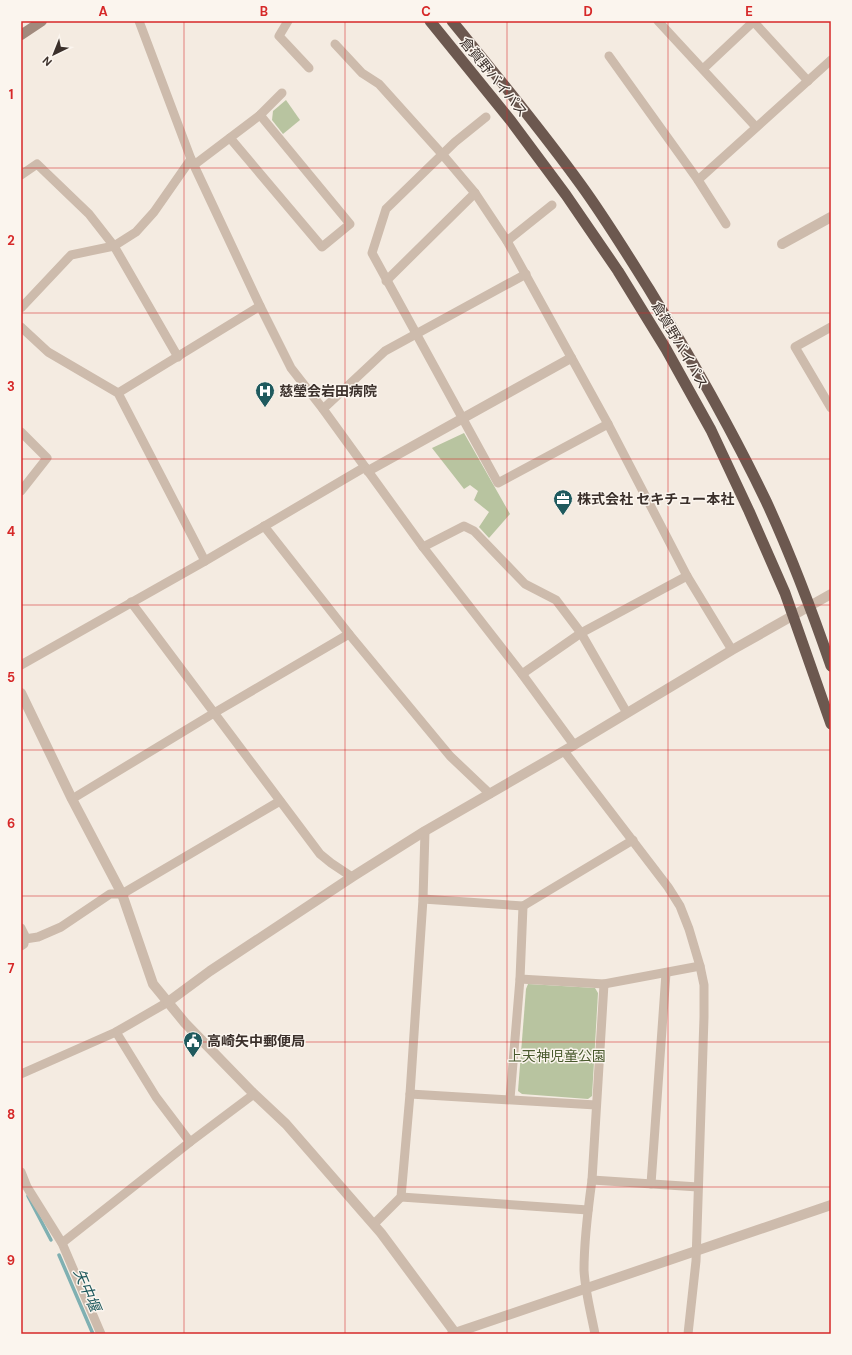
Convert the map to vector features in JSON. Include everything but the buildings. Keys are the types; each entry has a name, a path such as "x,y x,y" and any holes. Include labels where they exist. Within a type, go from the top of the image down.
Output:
{"highway":[{"name":"倉賀野バイパス","path":"430,21 511,121 562,189 648,318 711,430 749,511 793,615 831,724"},
{"name":"倉賀野バイパス","path":"452,21 581,185 632,262 681,341 726,423 766,502 810,605 831,666"}],"main road":[{"path":"21,35 42,21"}],"street":[{"path":"139,21 193,162 260,306 291,368 323,409 423,547 522,674 574,745"},
{"path":"288,21 279,36 309,68"},
{"path":"658,21 756,127"},
{"path":"703,69 753,21 808,81"},
{"path":"335,44 362,73 379,84 442,154 475,193 507,241 608,424 687,576 732,650"},
{"path":"609,56 698,180 726,224"},
{"path":"698,180 831,60"},
{"path":"21,308 70,255 114,246 136,232 154,212 193,162 230,138 260,115 282,94"},
{"path":"230,138 322,247 350,224 260,115"},
{"path":"486,117 455,142 386,209 372,252 386,281 498,483 608,424"},
{"path":"21,175 37,164 89,214 114,246 178,357"},
{"path":"386,281 475,193"},
{"path":"507,241 552,205"},
{"path":"782,244 831,217"},
{"path":"323,409 385,351 526,274"},
{"path":"118,393 260,306"},
{"path":"21,327 48,352 118,393 205,560"},
{"path":"831,327 795,347 831,408"},
{"path":"21,665 366,469 462,419 571,358"},
{"path":"21,432 46,458 21,491"},
{"path":"264,526 450,756 490,794"},
{"path":"423,547 464,526 474,531 524,584 556,600 581,633 627,713"},
{"path":"522,674 581,633 687,576"},
{"path":"21,1074 116,1032 168,1002 210,971 352,877 425,832 564,751 732,650 831,594"},
{"path":"131,602 320,854 352,877"},
{"path":"72,799 214,713 350,634"},
{"path":"21,693 72,799 122,894 153,984 185,1023 254,1094 286,1124 374,1224 454,1334 696,1250 831,1206"},
{"path":"564,751 668,887 680,906 689,929 700,966 704,985 704,1017 696,1250 688,1334"},
{"path":"23,943 61,927 110,894 122,894 280,801"},
{"path":"374,1224 401,1196 410,1094 423,899 425,832"},
{"path":"423,899 523,906 633,840"},
{"path":"510,1099 520,979 523,906"},
{"path":"21,928 25,936 23,943"},
{"path":"520,979 604,984 700,966"},
{"path":"651,1184 666,973"},
{"path":"595,1334 584,1270 588,1210 592,1180 604,984"},
{"path":"116,1032 156,1097 190,1142"},
{"path":"62,1243 190,1142 254,1094"},
{"path":"410,1094 596,1104"},
{"path":"21,1172 27,1187 62,1243 101,1334"},
{"path":"592,1180 698,1188"},
{"path":"401,1196 588,1210"}],"green space":[{"path":"286,100 300,120 283,134 272,120 273,111"},
{"path":"464,433 510,514 489,538 479,527 489,512 474,500 478,491 470,485 464,489 432,448"},
{"name":"上天神児童公園","path":"528,984 595,988 598,993 592,1096 588,1099 522,1094 518,1091 526,989"}],"waterway":[{"name":"矢中堰","path":"28,1196 51,1240"},
{"name":"矢中堰","path":"59,1255 93,1334"}],"place":[{"name":"慈瑩会岩田病院","path":"265,408"},
{"name":"株式会社 セキチュー本社","path":"563,516"},
{"name":"高崎矢中郵便局","path":"193,1058"}]}
